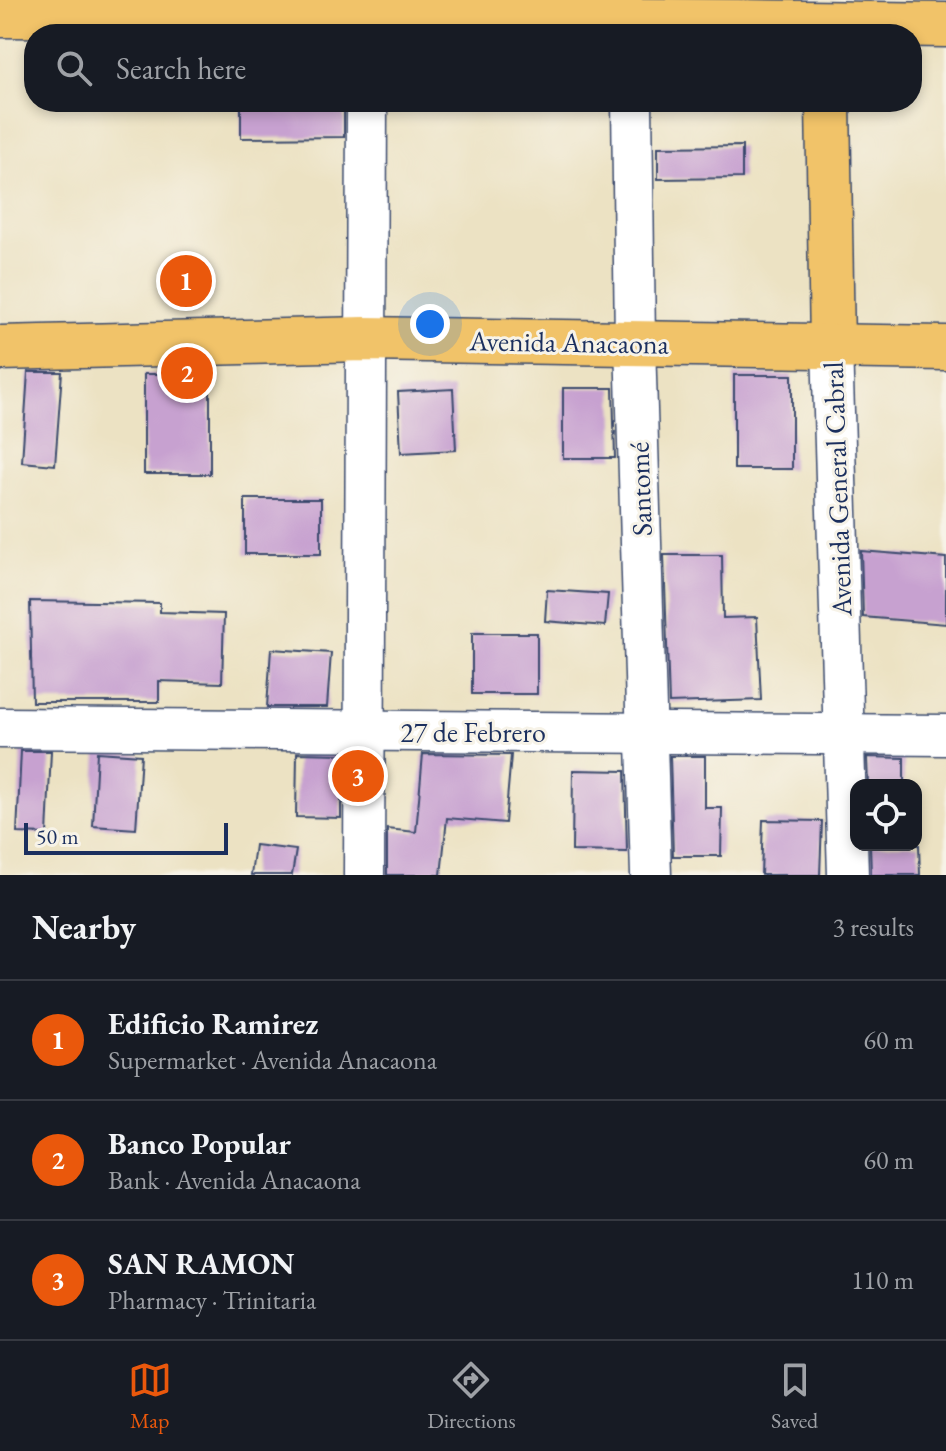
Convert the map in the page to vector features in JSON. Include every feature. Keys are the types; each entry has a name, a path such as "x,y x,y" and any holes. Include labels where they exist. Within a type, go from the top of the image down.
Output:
{"main road":[{"path":"0,15 331,24"},
{"path":"406,24 631,18 827,19 946,25"},
{"name":"Avenida General Cabral","path":"828,112 832,346"},
{"name":"Avenida Anacaona","path":"0,348 364,339 946,348"}],"street":[{"path":"364,875 367,112"},
{"name":"Santomé","path":"632,112 635,343 651,875"},
{"name":"Avenida General Cabral","path":"832,346 848,875"},
{"name":"27 de Febrero","path":"0,728 946,735"}],"building":[{"path":"241,112 344,112 344,137 241,138"},
{"path":"742,146 742,178 658,179 658,147"},
{"path":"28,372 62,372 55,465 22,462"},
{"path":"144,374 210,374 210,474 144,474"},
{"path":"734,375 792,375 792,469 734,469"},
{"path":"563,388 613,388 615,458 563,458"},
{"path":"453,389 456,450 401,453 398,392"},
{"path":"245,499 321,499 321,554 245,554"},
{"path":"861,551 946,558 946,624 863,617"},
{"path":"664,555 722,555 723,618 757,617 761,700 669,703"},
{"path":"547,590 608,594 605,626 545,621"},
{"path":"30,601 160,603 160,612 224,614 222,683 159,681 159,702 32,702"},
{"path":"472,633 537,633 537,694 472,694"},
{"path":"271,649 331,653 327,707 267,707"},
{"path":"21,751 51,751 47,834 17,833"},
{"path":"97,752 141,755 136,829 93,826"},
{"path":"297,753 341,754 341,818 296,817"},
{"path":"423,754 511,755 505,823 447,818 441,875 387,875 387,829 416,832"},
{"path":"670,756 705,756 705,808 722,808 721,856 673,856"},
{"path":"867,757 904,758 904,779 868,779"},
{"path":"573,770 625,771 627,852 572,851"},
{"path":"763,820 822,821 820,875 761,875"},
{"path":"255,845 296,850 292,875 251,875"},
{"path":"870,851 919,851 920,875 871,875"}],"place":[{"name":"Edificio Ramirez","path":"186,281"},
{"name":"Banco Popular","path":"187,373"},
{"name":"SAN RAMON","path":"358,776"}]}
